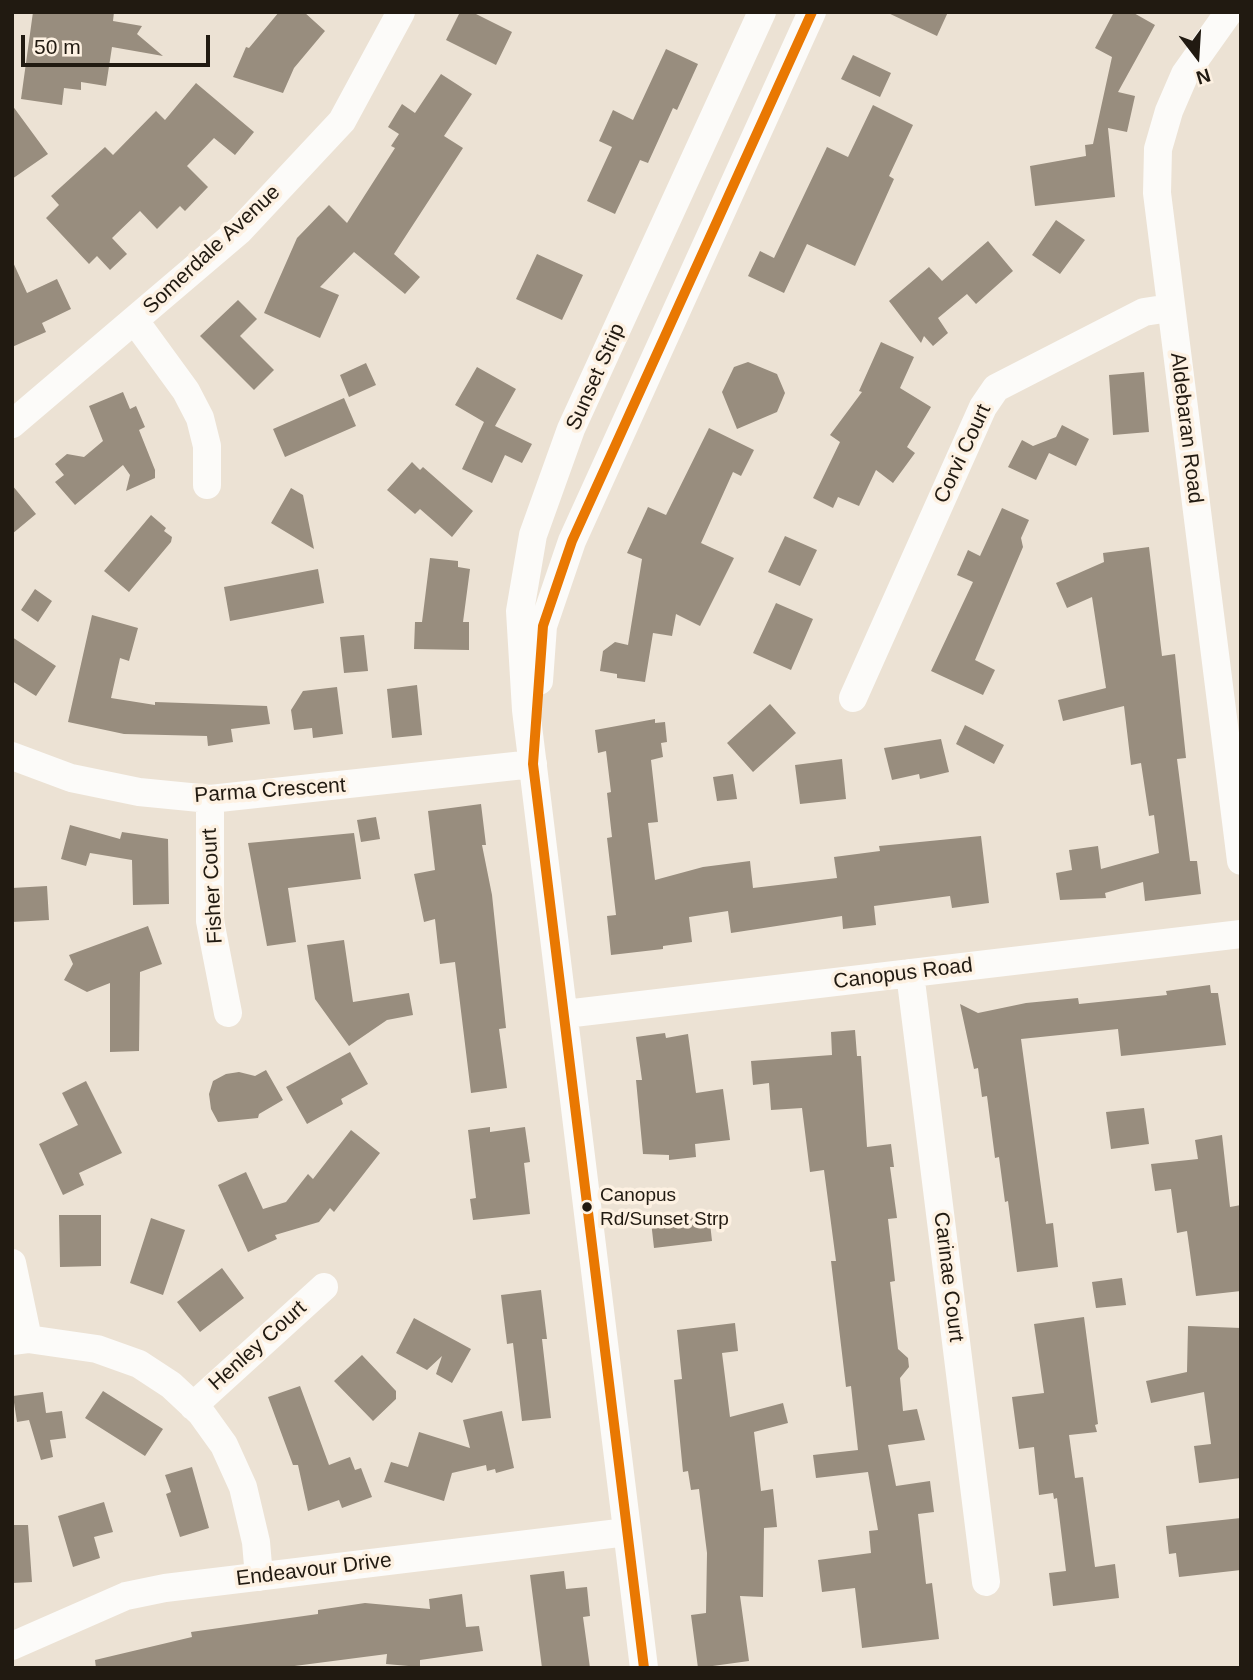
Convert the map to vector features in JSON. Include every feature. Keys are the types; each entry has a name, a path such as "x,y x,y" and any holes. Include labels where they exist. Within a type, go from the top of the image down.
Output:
{"street":[{"name":"Somerdale Avenue","path":"12,424 240,230 342,121 401,12"},
{"name":"Sunset Strip","path":"644,1668 526,710 520,611 533,535 571,429 762,12"},
{"name":"Sunset Strip","path":"533,764 543,626 572,541 812,12"},
{"name":"Aldebaran Road","path":"1229,12 1185,74 1169,111 1158,149 1157,193 1241,861"},
{"name":"Corvi Court","path":"853,698 984,407 996,388 1144,312 1170,308"},
{"path":"135,321 186,391 200,418 207,446 207,485"},
{"name":"Parma Crescent","path":"12,756 71,778 139,792 210,799 533,764"},
{"name":"Fisher Court","path":"210,799 210,921 228,1013"},
{"name":"Canopus Road","path":"565,1014 1241,934"},
{"name":"Carinae Court","path":"910,973 986,1582"},
{"path":"12,1263 20,1340 97,1349 139,1364 171,1385 193,1406 224,1445 243,1487 256,1542 259,1577"},
{"name":"Henley Court","path":"193,1406 324,1287"},
{"name":"Endeavour Drive","path":"12,1646 126,1596 626,1532"}],"building":[{"path":"33,12 114,12 113,21 142,26 137,34 163,56 112,47 106,86 81,82 81,90 64,88 62,105 21,99"},
{"path":"279,12 304,12 325,31 294,68 283,93 233,77 246,47 249,48"},
{"path":"460,12 472,12 512,32 496,65 446,40"},
{"path":"886,12 948,12 937,36"},
{"path":"1114,12 1132,12 1155,25 1118,92 1135,96 1127,132 1108,128 1115,197 1035,206 1030,166 1086,156 1085,145 1093,144 1112,57 1095,48"},
{"path":"666,49 698,64 677,110 673,108 648,163 640,160 615,214 587,201 612,147 599,141 613,110 633,120"},
{"path":"853,55 891,73 880,97 841,79"},
{"path":"441,74 472,94 444,136 463,148 394,254 420,277 405,294 354,252 320,287 339,295 320,338 264,313 297,238 329,205 347,223 395,148 391,146 399,134 388,127 402,104 415,113"},
{"path":"196,83 254,132 235,155 214,138 187,166 208,187 185,211 180,206 157,229 140,211 112,238 127,254 110,270 97,256 89,264 46,218 59,205 51,196 105,147 113,155 156,111 165,120"},
{"path":"12,105 48,154 12,179"},
{"path":"873,105 913,125 889,176 894,179 855,266 807,244 784,293 748,276 760,251 774,258 827,147 848,157"},
{"path":"1056,220 1085,240 1060,274 1032,255"},
{"path":"988,241 1013,271 976,304 967,294 938,318 948,333 933,346 924,336 921,343 889,301 929,267 942,281"},
{"path":"537,254 583,275 562,320 516,299"},
{"path":"12,260 27,293 57,279 71,309 42,323 46,332 12,347"},
{"path":"238,300 257,319 240,336 274,370 254,390 200,336"},
{"path":"881,342 914,357 900,388 931,407 907,447 915,453 893,483 876,470 859,506 838,497 833,508 813,498 840,442 830,435 862,392 859,391"},
{"path":"748,362 777,374 785,393 777,412 737,429 722,392 734,367"},
{"path":"366,363 376,385 349,397 340,375"},
{"path":"477,367 516,389 495,426 532,444 522,463 505,455 492,483 462,469 484,422 455,405"},
{"path":"1144,372 1149,432 1113,435 1109,375"},
{"path":"123,392 130,409 136,406 145,427 139,430 155,470 155,478 126,491 130,475 123,465 75,505 55,482 64,475 55,464 67,454 84,457 103,441 89,406"},
{"path":"344,398 356,426 285,457 273,429"},
{"path":"1062,425 1089,439 1076,466 1049,453 1036,480 1008,467 1022,440 1033,446 1056,437"},
{"path":"709,428 754,450 741,476 733,472 701,543 734,558 700,626 676,614 672,636 653,633 645,682 617,678 617,674 600,671 603,651 615,642 628,645 642,559 627,553 648,507 666,515"},
{"path":"412,462 420,470 423,467 473,511 452,537 420,509 415,514 387,490"},
{"path":"12,485 36,514 12,534"},
{"path":"291,488 303,495 314,549 271,523"},
{"path":"1002,508 1029,520 1021,538 1023,547 975,660 995,670 983,695 931,671 973,582 957,575 968,550 980,556"},
{"path":"151,515 166,528 164,531 172,537 171,542 129,592 104,571"},
{"path":"785,536 817,550 800,586 768,572"},
{"path":"1149,547 1162,656 1175,654 1186,758 1177,759 1190,861 1197,861 1201,894 1145,901 1143,882 1105,893 1106,898 1060,900 1056,873 1072,870 1069,850 1098,846 1101,869 1159,853 1154,815 1149,816 1141,763 1131,765 1124,706 1063,721 1058,700 1106,688 1092,597 1067,608 1056,583 1104,562 1103,553"},
{"path":"430,558 458,561 458,567 470,569 463,622 469,622 469,650 414,649 415,622 422,622"},
{"path":"318,569 324,603 230,621 224,587"},
{"path":"35,589 52,601 38,622 21,610"},
{"path":"776,603 813,619 791,670 753,653"},
{"path":"92,615 138,628 129,661 120,658 111,698 155,705 155,702 267,706 270,724 231,729 233,742 208,746 207,736 124,734 68,722"},
{"path":"364,635 368,671 344,673 340,637"},
{"path":"12,637 56,666 36,696 12,681"},
{"path":"417,685 422,735 392,738 387,689"},
{"path":"337,687 343,734 313,738 312,728 294,730 291,710 303,691"},
{"path":"770,704 796,733 753,772 727,743"},
{"path":"655,719 655,723 665,722 667,742 661,743 663,757 651,760 658,822 648,823 655,880 703,867 750,861 753,888 837,878 834,857 880,851 879,846 981,836 989,903 952,908 950,896 874,906 876,925 843,929 842,916 731,933 728,911 689,917 692,942 663,946 663,949 611,955 607,916 616,915 607,838 612,837 607,793 611,792 606,751 598,753 595,730"},
{"path":"965,725 1004,745 994,764 956,744"},
{"path":"941,739 949,772 920,779 919,774 892,780 884,748"},
{"path":"842,759 846,799 800,804 795,765"},
{"path":"733,774 737,799 717,801 713,777"},
{"path":"481,804 486,845 482,845 492,895 506,1028 499,1029 507,1088 471,1093 455,962 440,964 435,919 424,922 414,874 435,870 428,811"},
{"path":"376,817 380,839 361,842 357,820"},
{"path":"70,825 120,839 122,832 168,839 169,904 133,905 132,860 90,853 86,866 61,859"},
{"path":"354,833 361,879 288,888 296,942 267,946 248,843"},
{"path":"47,886 49,920 12,922 12,888"},
{"path":"148,926 162,964 140,972 139,1051 110,1052 110,983 87,992 64,980 73,964 69,955"},
{"path":"344,940 353,1002 409,993 413,1015 387,1020 349,1046 315,999 307,945"},
{"path":"1210,985 1211,993 1218,993 1226,1045 1121,1056 1118,1029 1021,1039 1046,1224 1053,1223 1058,1267 1017,1272 1008,1201 1005,1202 999,1157 995,1158 987,1096 982,1097 978,1068 974,1069 960,1004 978,1013 1026,1003 1078,998 1079,1004 1167,995 1166,991"},
{"path":"855,1030 857,1056 861,1056 867,1147 891,1144 894,1167 890,1167 897,1218 888,1219 895,1281 890,1282 898,1349 908,1358 909,1367 900,1378 903,1411 917,1409 925,1440 888,1445 896,1486 930,1481 934,1512 918,1514 926,1584 932,1583 939,1639 862,1648 855,1588 822,1592 818,1560 871,1553 869,1531 878,1530 868,1472 816,1478 813,1455 858,1450 851,1386 846,1387 831,1261 836,1261 824,1170 810,1172 802,1108 771,1110 769,1083 753,1085 751,1061 832,1055 831,1032"},
{"path":"665,1033 666,1038 688,1034 696,1093 723,1089 730,1140 695,1144 696,1157 669,1160 669,1155 643,1154 636,1080 642,1080 636,1037"},
{"path":"350,1052 368,1084 341,1099 343,1104 307,1124 286,1087"},
{"path":"266,1070 283,1100 259,1114 258,1118 218,1122 211,1109 209,1094 213,1081 226,1074 239,1072 255,1076"},
{"path":"86,1081 122,1153 79,1173 84,1185 63,1195 39,1144 78,1125 62,1093"},
{"path":"1144,1108 1149,1144 1111,1149 1106,1112"},
{"path":"490,1127 490,1132 525,1127 530,1162 524,1163 530,1214 473,1220 470,1199 476,1198 468,1130"},
{"path":"351,1130 380,1153 334,1212 330,1208 319,1222 275,1235 277,1239 248,1252 218,1185 246,1172 263,1209 286,1202 308,1174 313,1179"},
{"path":"1222,1135 1230,1207 1241,1205 1241,1291 1196,1296 1187,1231 1177,1233 1171,1189 1155,1191 1151,1164 1198,1159 1195,1140"},
{"path":"709,1214 712,1241 654,1248 651,1221"},
{"path":"59,1215 101,1215 101,1266 60,1267"},
{"path":"151,1218 185,1230 163,1295 130,1283"},
{"path":"222,1268 244,1298 200,1332 177,1302"},
{"path":"1122,1278 1126,1305 1096,1308 1092,1282"},
{"path":"541,1290 547,1339 542,1339 551,1418 522,1421 513,1343 507,1344 501,1295"},
{"path":"1084,1317 1097,1432 1069,1435 1075,1478 1083,1477 1095,1567 1115,1564 1119,1598 1053,1606 1049,1573 1066,1571 1057,1498 1054,1499 1053,1493 1039,1495 1034,1447 1019,1449 1012,1397 1044,1393 1034,1324"},
{"path":"414,1318 471,1349 452,1383 436,1374 442,1356 427,1370 396,1353"},
{"path":"735,1323 738,1351 722,1353 730,1417 783,1403 788,1423 754,1432 761,1491 773,1489 777,1527 764,1528 763,1597 740,1596 749,1661 698,1668 691,1615 706,1613 707,1553 699,1489 691,1490 688,1471 683,1472 674,1380 682,1379 677,1330"},
{"path":"1188,1326 1241,1328 1241,1478 1199,1483 1194,1446 1211,1444 1204,1392 1151,1403 1146,1381 1187,1372"},
{"path":"362,1355 396,1391 396,1399 373,1421 334,1381"},
{"path":"300,1386 329,1465 350,1457 355,1470 361,1468 372,1497 342,1508 339,1500 308,1511 298,1465 293,1465 268,1397"},
{"path":"103,1391 163,1429 145,1456 85,1418"},
{"path":"43,1392 46,1413 62,1411 66,1438 50,1440 53,1457 41,1460 29,1420 17,1422 13,1396"},
{"path":"502,1411 514,1468 496,1473 495,1469 487,1471 486,1465 452,1473 444,1501 384,1482 391,1462 408,1467 419,1432 470,1448 463,1420"},
{"path":"192,1467 209,1528 180,1537 166,1494 171,1492 165,1475"},
{"path":"104,1502 113,1532 94,1537 100,1558 73,1567 58,1516"},
{"path":"1241,1518 1241,1570 1179,1577 1176,1553 1169,1554 1166,1526"},
{"path":"12,1525 28,1525 32,1582 12,1583"},
{"path":"564,1571 566,1589 587,1587 590,1616 583,1617 590,1668 542,1668 530,1575"},
{"path":"462,1594 466,1627 479,1626 483,1651 420,1660 420,1667 386,1664 387,1654 279,1668 96,1668 95,1660 192,1637 191,1632 318,1614 318,1610 365,1603 430,1609 429,1599"}],"transit line":[{"path":"644,1668 533,764 543,626 572,541 812,12"}],"place":[{"name":"Canopus Rd/Sunset Strp","path":"587,1207"}]}
